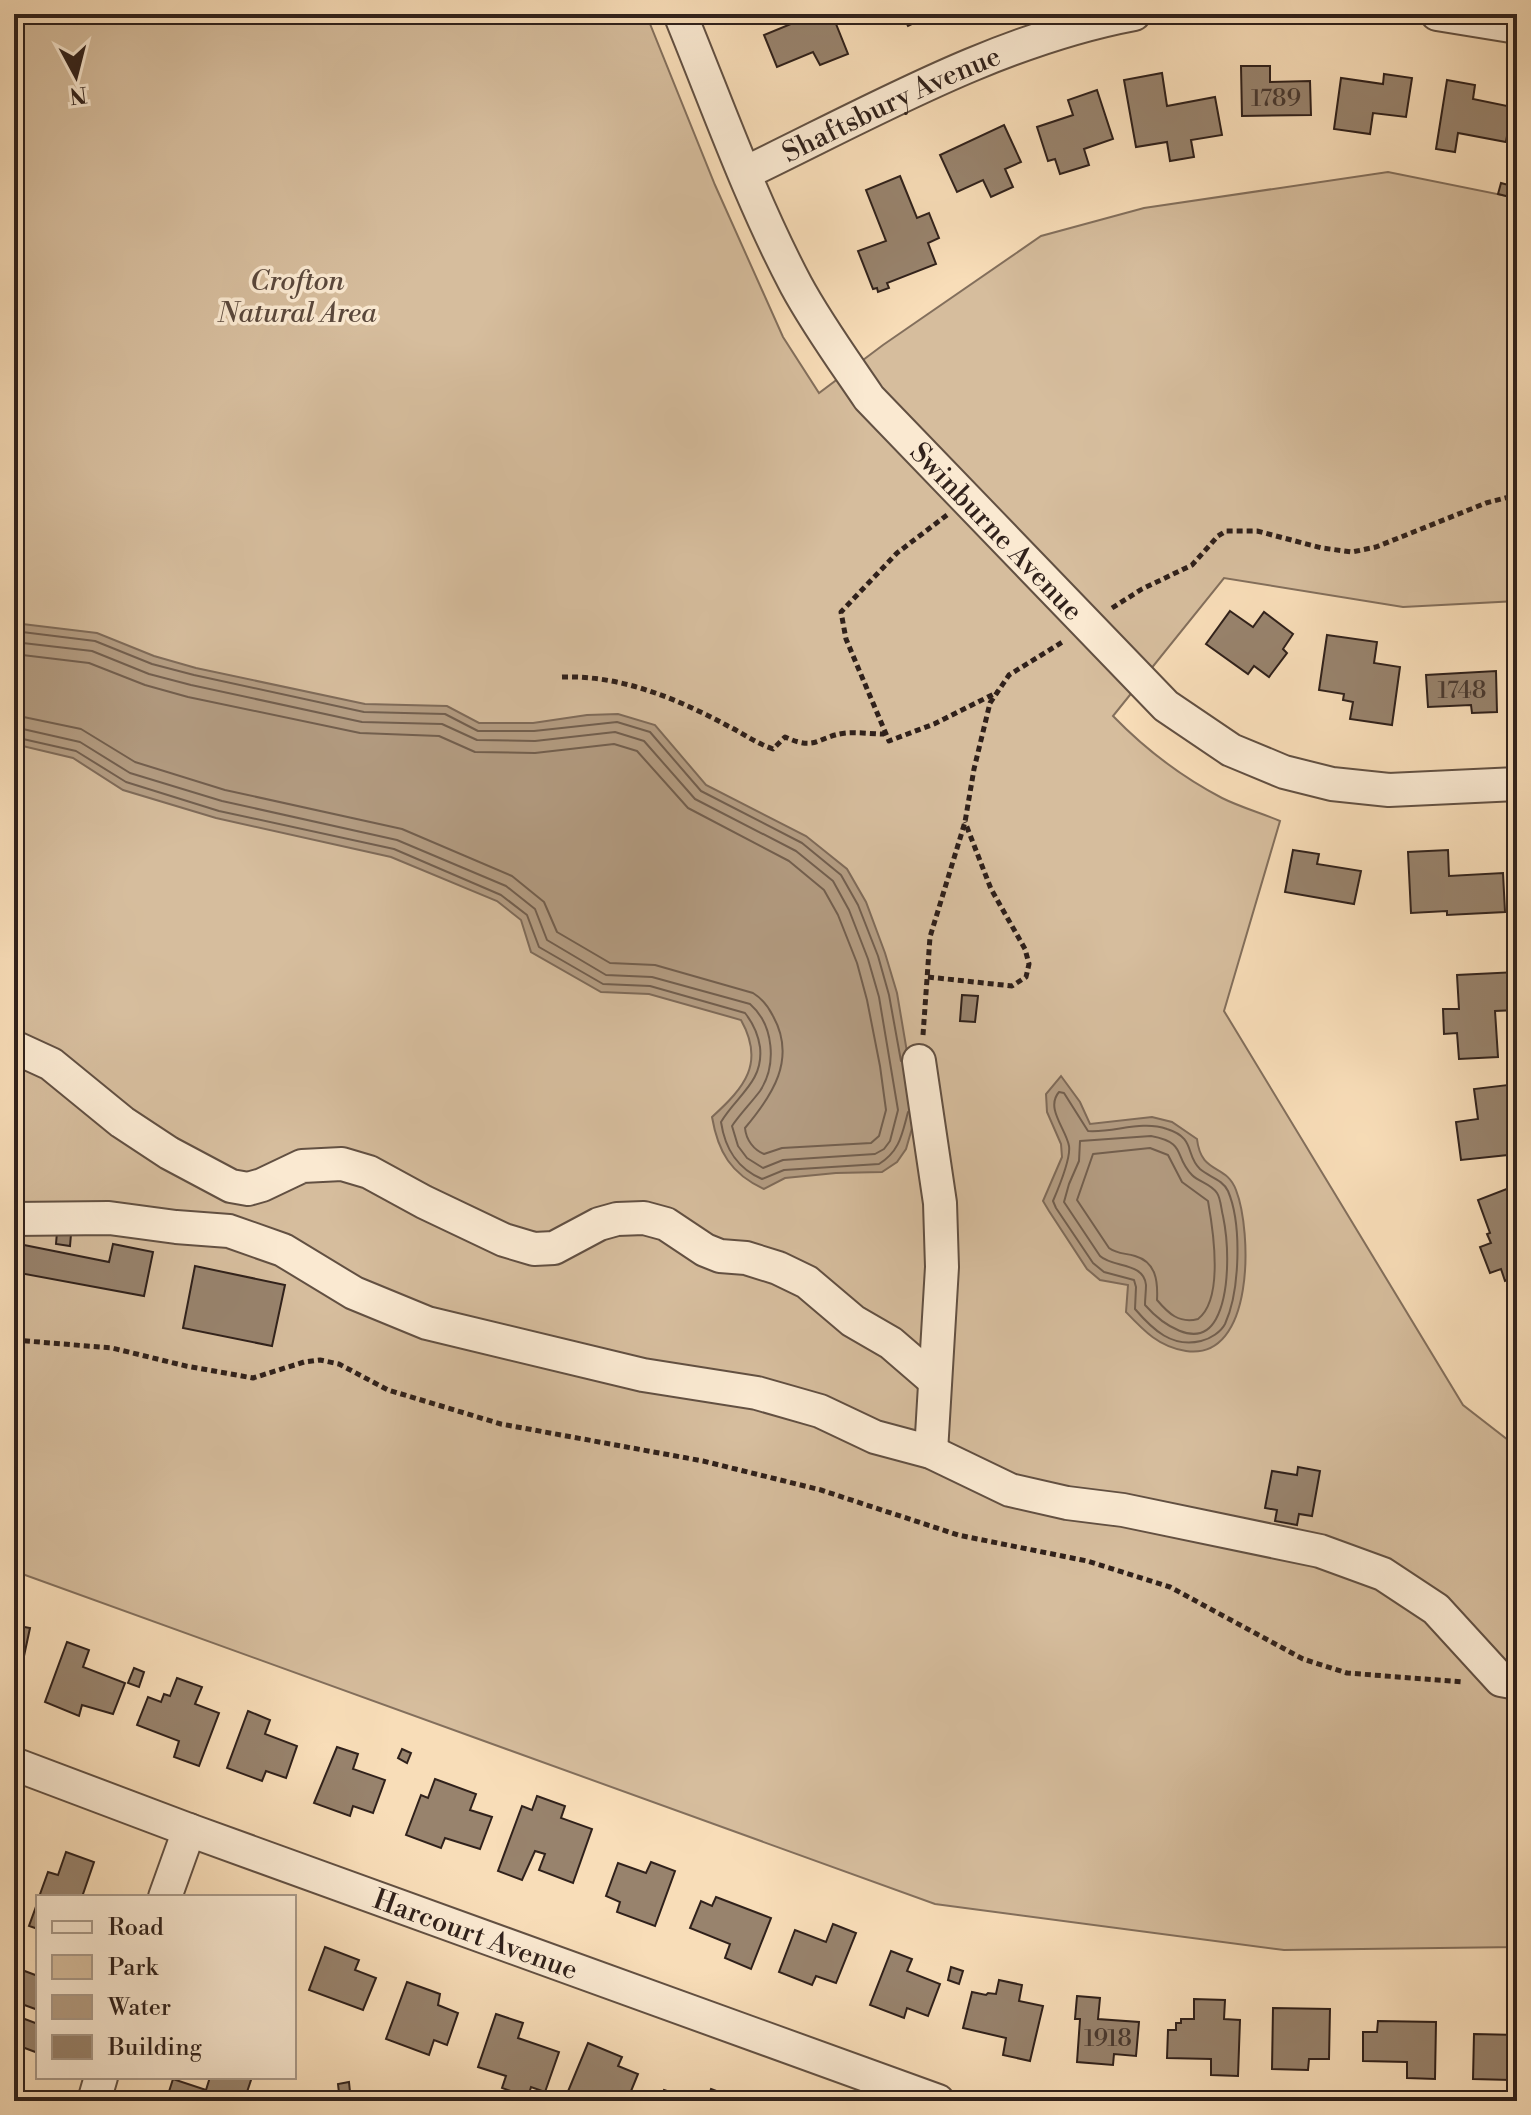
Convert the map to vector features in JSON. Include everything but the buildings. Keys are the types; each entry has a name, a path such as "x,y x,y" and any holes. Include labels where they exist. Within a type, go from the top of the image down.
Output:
{"street":[{"name":"Swinburne Avenue","path":"680,14 745,173 796,285 869,398 1166,706 1231,750 1284,772 1332,784 1389,790 1517,784"},
{"name":"Shaftsbury Avenue","path":"745,173 945,77 1024,43 1134,14"},
{"path":"1437,14 1517,27"},
{"path":"14,1047 51,1064 122,1122 169,1153 231,1186 248,1189 302,1166 342,1164 369,1172 504,1240 534,1249 554,1248 599,1224 617,1219 644,1218 666,1224 705,1250 778,1268 807,1282 853,1321 891,1343 935,1381"},
{"path":"919,1061 940,1203 942,1267 931,1452"},
{"path":"14,1219 109,1218 229,1231 283,1250 354,1293 427,1323 643,1375 757,1393 820,1411 875,1437 931,1452 1010,1490 1320,1551 1383,1574 1436,1609 1509,1681"},
{"name":"Harcourt Avenue","path":"14,1764 938,2101"},
{"path":"166,1895 189,1830"}],"path":[{"path":"968,502 897,553 841,612 846,639 889,741 934,724 998,692"},
{"path":"562,677 608,678 642,689 705,715 753,742 773,749 785,737 800,744 816,744 843,733 884,734"},
{"path":"928,977 1012,986 1026,977 1029,964 1025,949 991,889 965,822"},
{"path":"14,1340 112,1348 253,1378 304,1362 320,1360 339,1364 388,1390 501,1424 703,1461 821,1490 958,1535 1087,1561 1170,1587 1303,1659 1347,1673 1455,1682 1509,1681"}],"green space":[{"name":"Crofton Natural Area","path":"14,14 646,14 715,185 783,337 819,393 1041,236 1144,208 1388,172 1517,198 1517,601 1403,607 1224,578 1113,716 1137,739 1192,781 1229,801 1280,821 1224,1011 1463,1405 1517,1447 1517,1947 1284,1950 935,1904 14,1571"}],"water":[{"path":"14,623 97,633 154,656 196,668 365,704 447,706 479,723 533,723 618,714 655,725 706,785 806,836 847,869 866,902 897,993 917,1111 906,1149 897,1162 882,1172 785,1178 764,1189 753,1183 735,1169 722,1151 712,1117 734,1095 748,1073 751,1049 741,1020 649,994 601,992 531,952 521,920 497,901 391,857 216,818 123,790 73,758 14,744"},
{"path":"1061,1076 1080,1102 1090,1124 1152,1117 1172,1122 1197,1139 1203,1158 1232,1182 1245,1234 1243,1290 1236,1315 1225,1336 1209,1349 1176,1349 1146,1332 1126,1312 1128,1285 1100,1280 1087,1269 1043,1201 1062,1157 1061,1144 1047,1112 1046,1094"}]}
